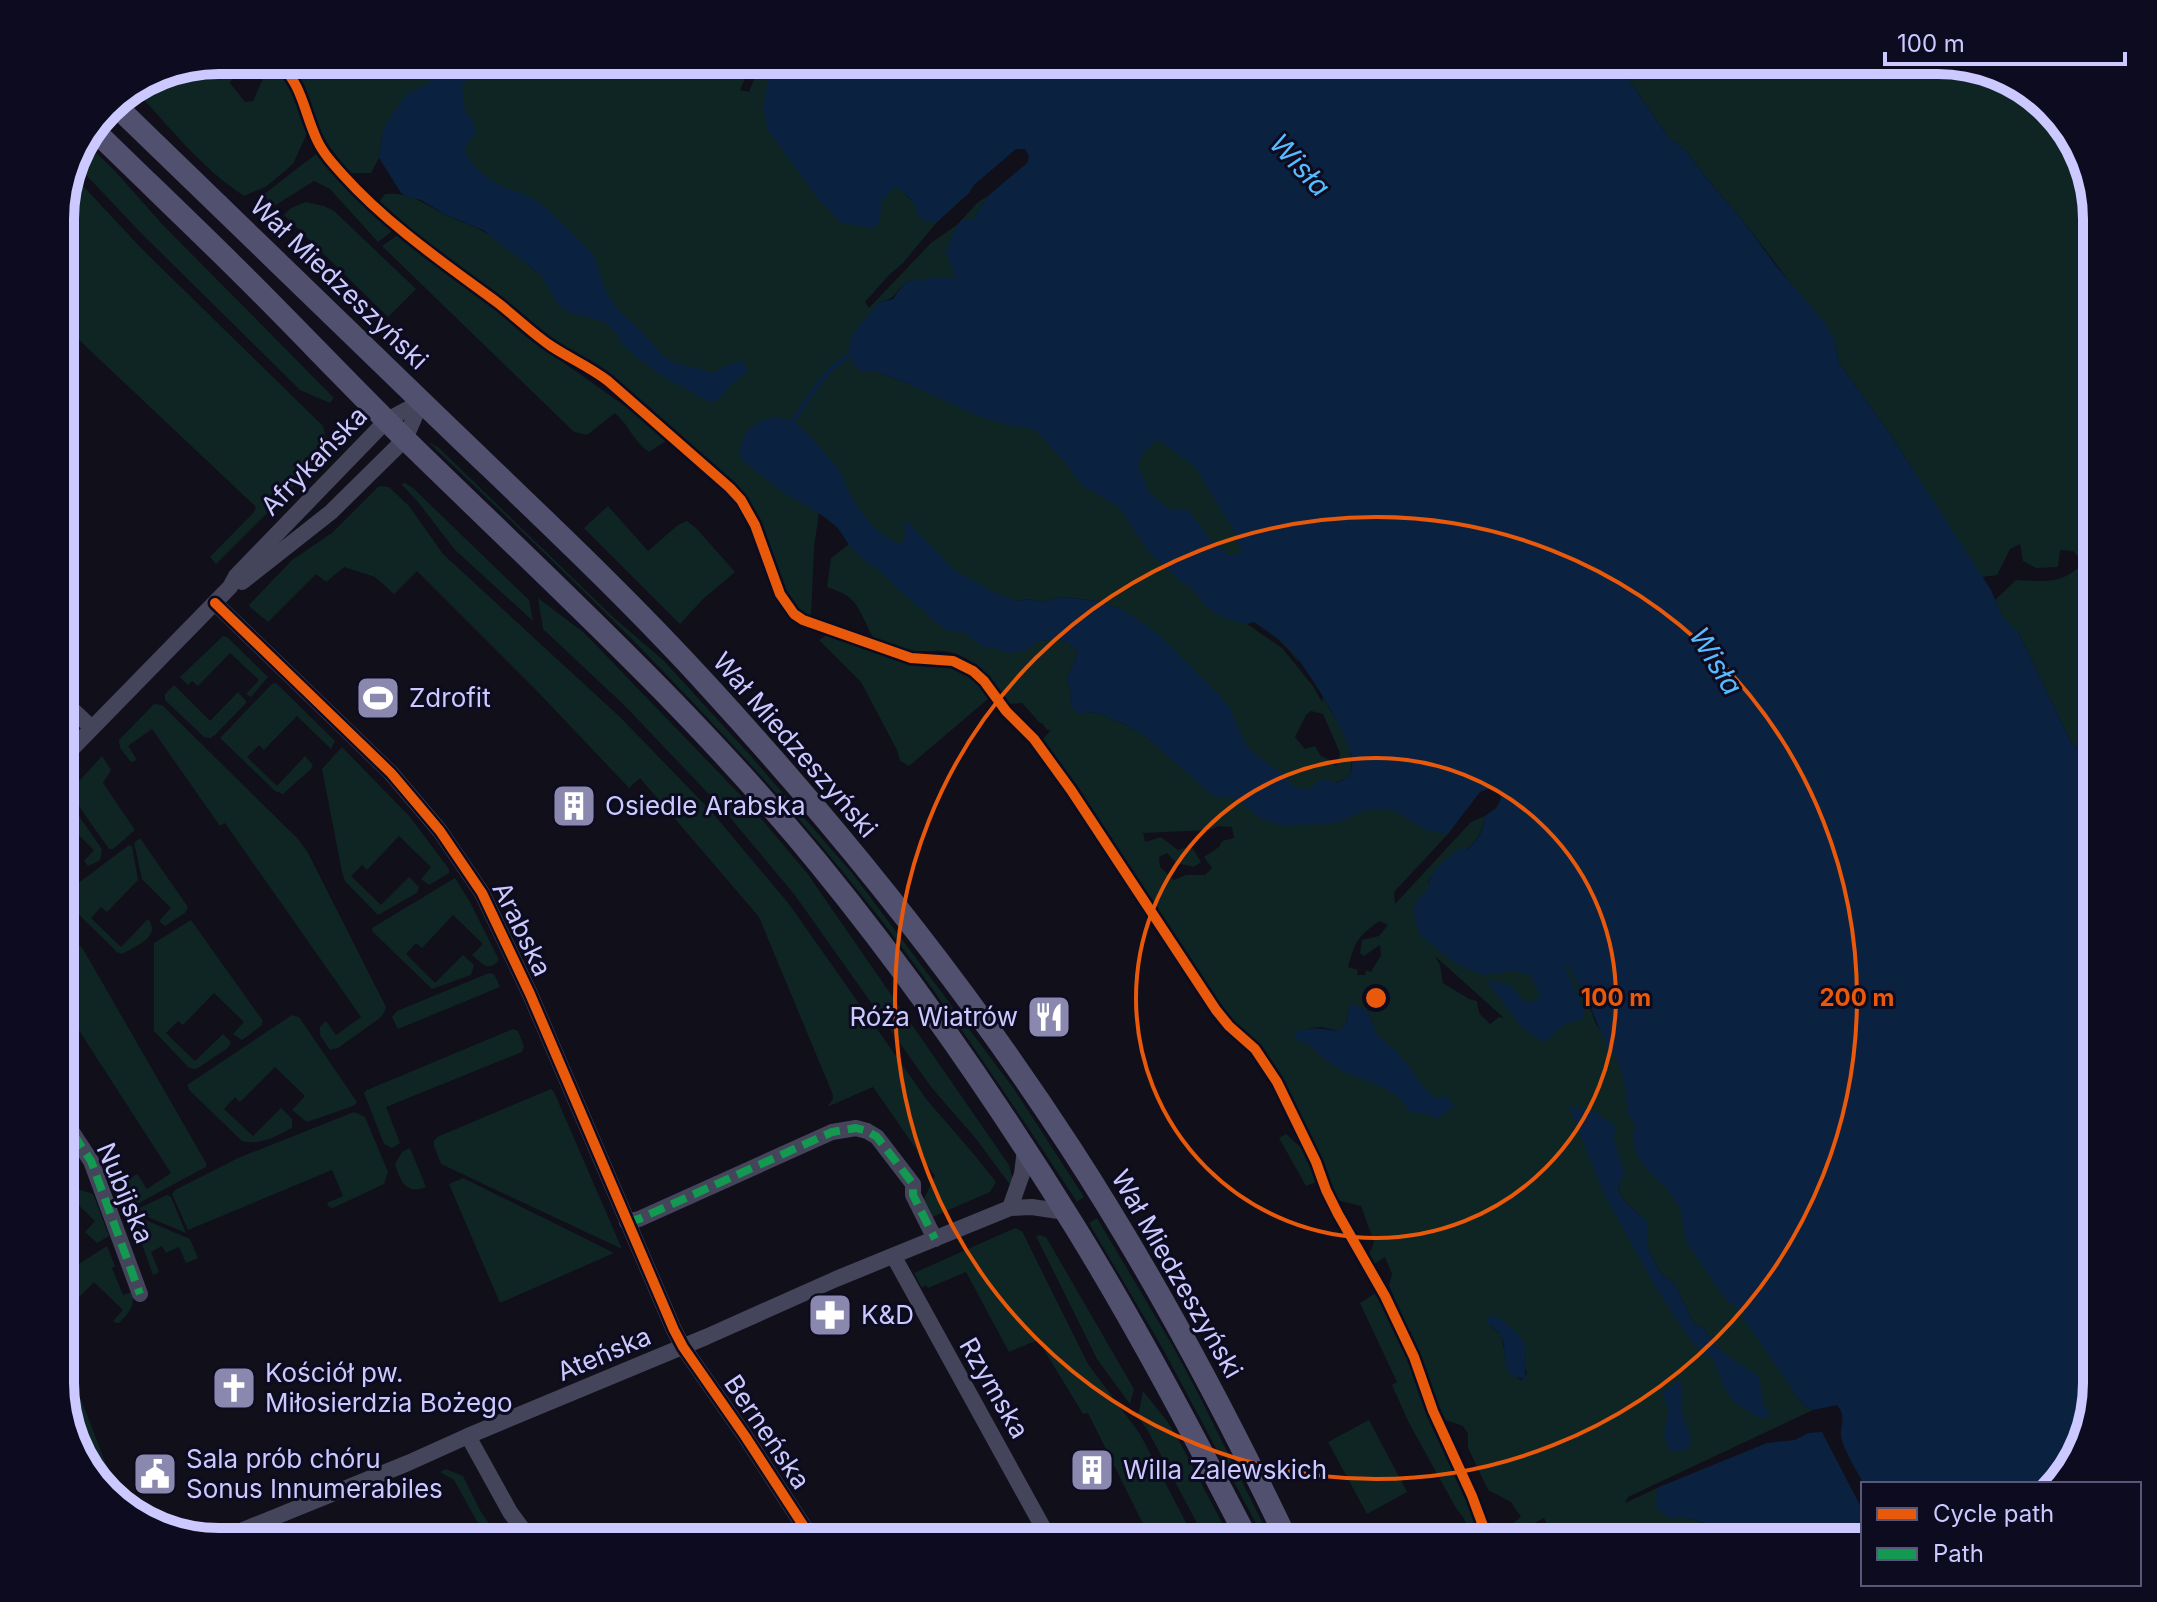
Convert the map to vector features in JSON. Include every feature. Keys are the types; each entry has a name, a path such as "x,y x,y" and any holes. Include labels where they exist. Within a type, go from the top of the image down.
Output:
{"main road":[{"name":"Wał Miedzeszyński","path":"122,112 579,553 709,686 837,834 1012,1062 1100,1195 1187,1342 1281,1528"},
{"path":"101,136 656,684 786,824 925,1002 1025,1149 1130,1320 1241,1528"}],"street":[{"name":"Afrykańska","path":"74,747 215,603 236,576 387,420 421,402"},
{"name":"Afrykańska","path":"230,587 241,583 331,512 405,439 421,402"},
{"name":"Arabska","path":"215,603 398,781 440,831 482,893 535,1006 683,1347"},
{"path":"74,711 92,728"},
{"path":"627,1222 832,1132 856,1128 877,1137 887,1147 913,1184 913,1195 935,1239"},
{"name":"Nubijska","path":"74,1135 91,1161 140,1294"},
{"path":"1010,1208 1022,1174 1025,1149"},
{"name":"Ateńska","path":"251,1528 1010,1208 1032,1207 1065,1212"},
{"name":"Rzymska","path":"894,1257 1043,1528"},
{"name":"Berneńska","path":"683,1347 805,1528"},
{"path":"468,1436 522,1528"}],"green space":[{"path":"219,74 235,74 230,83 245,102 253,101 265,74 282,74 293,86 309,129 293,164 267,186 244,196 199,159 141,97 182,79"},
{"path":"296,74 742,74 745,79 740,90 749,92 756,74 783,74 915,204 970,192 937,222 865,302 869,308 931,243 958,224 989,195 972,220 985,279 908,281 894,296 880,302 876,372 909,384 1132,424 1211,463 1299,663 1273,635 1254,622 1247,624 1282,648 1322,702 1323,697 1349,745 1349,777 1309,799 1255,771 1221,697 1158,635 1123,610 1097,601 1063,597 1043,602 1029,599 1016,601 947,578 749,456 1039,641 1059,639 1069,644 1077,655 1067,678 1071,692 1070,705 1128,726 1144,735 1172,759 1322,803 1466,808 1448,834 1394,892 1395,904 1471,822 1485,816 1482,829 1470,847 1444,864 1428,881 1551,931 1586,996 1596,1024 1648,1096 1772,1359 1803,1405 1813,1410 1628,1497 1625,1503 1767,1443 1669,1516 1704,1523 1709,1510 1732,1528 1548,1528 1544,1518 1533,1524 1534,1528 1507,1528 1521,1517 1511,1502 1488,1490 1468,1448 1468,1434 1463,1426 1439,1418 1389,1285 1392,1274 1385,1257 1373,1265 1369,1255 1374,1242 1361,1206 1337,1200 1276,1069 1254,1040 1228,1019 1218,1006 1144,889 1041,741 1051,730 1047,730 1022,703 1006,704 984,674 962,656 943,651 895,651 875,639 851,599 827,587 831,558 849,544 838,528 819,513 814,547 811,618 800,612 788,597 750,507 735,486 605,373 548,340 491,290 413,234 379,202 385,194 416,199 487,234 541,275 382,136 379,158 371,173 350,173 328,151 304,85","holes":["1311,711 1323,714 1340,753 1335,766 1321,756 1315,746 1305,749 1295,737","1219,826 1232,827 1234,838 1222,841 1219,847 1204,857 1212,868 1205,875 1186,875 1174,880 1160,867 1159,857 1167,853 1176,863 1194,867 1201,862 1191,846 1178,850 1161,837 1145,842 1143,833 1209,830","1379,921 1388,925 1379,936 1362,940 1360,953 1364,956 1380,945 1381,955 1371,972 1366,970 1365,975 1357,975 1358,970 1348,967 1355,945","1435,956 1504,1018 1499,1017 1490,1024 1479,1013 1477,1001 1443,983","1350,1006 1368,1011 1374,1029 1316,1050 1303,1037 1307,1029 1321,1027 1338,1031 1346,1024","1603,1167 1619,1182 1618,1191 1624,1201 1647,1222 1647,1247 1661,1274 1674,1283 1694,1324 1703,1328 1728,1357 1673,1310","1487,1322 1526,1354 1524,1364 1527,1374 1521,1380 1508,1366 1501,1335"]},
{"path":"1625,74 1957,75 2010,93 2040,117 2064,147 2082,200 2083,562 2073,551 2060,550 2058,567 2036,568 2023,561 2020,544 2010,549 1997,575 1982,577 1890,434 1839,363 1835,341 1685,150 1668,137"},
{"path":"93,149 334,398 330,403 300,390 83,171"},
{"path":"316,154 395,229 378,242 330,189 314,181 274,206 263,195"},
{"path":"79,182 142,249 323,426 328,446 291,489 216,564 210,557 256,507 74,335 74,210"},
{"path":"306,202 334,211 416,289 388,317 284,215 291,208"},
{"path":"399,234 484,297 524,330 526,336 670,438 649,452 615,413 587,435 574,432 382,246"},
{"path":"428,442 438,447 612,616 664,661 750,755 852,873 1014,1089 1084,1197 1077,1202 937,996 878,916 799,819 645,652"},
{"path":"405,483 529,600 533,621 455,550 401,484"},
{"path":"379,486 389,487 409,506 443,554 621,718 711,811 789,904 927,1100 996,1182 990,1192 930,1218 922,1203 935,1176 873,1087 827,1107 833,1095 759,917 640,778 629,788 417,571 394,594 375,577 344,567 326,582 316,574 268,622 251,608 249,605 292,560 332,533"},
{"path":"608,506 648,551 687,521 735,572 680,624 584,528"},
{"path":"2083,564 2083,757 2070,740 2018,632 2002,616 1995,600 2016,580 2045,581 2076,570"},
{"path":"538,598 594,643 749,804 807,873 1009,1165 1013,1180 1011,1186 977,1140 931,1087 794,894 723,809 624,705 543,629"},
{"path":"827,635 909,664 953,665 971,676 989,698 909,766 900,761 861,682 819,640"},
{"path":"223,636 268,677 251,697 246,694 259,680 230,653 198,686 192,681 188,685 180,677"},
{"path":"276,683 335,741 331,749 297,716 264,750 259,745 247,757 277,786 305,756 313,765 311,769 283,794 275,791 220,738"},
{"path":"174,685 210,721 238,692 246,703 215,735 204,737 165,700 165,694"},
{"path":"154,704 162,705 307,851 386,1007 380,1018 338,1048 330,1050 320,1035 320,1027 326,1021 336,1035 361,1017 225,823 220,826 152,729 128,746 137,760 131,762 120,748 119,740"},
{"path":"342,747 410,817 449,869 449,873 429,885 421,879 431,867 399,836 367,870 362,865 351,876 381,905 409,877 419,887 417,893 378,915 345,881 342,872 322,769"},
{"path":"102,756 111,770 103,783 135,830 109,849 74,799 74,787"},
{"path":"74,809 102,849 99,861 88,866 84,861 94,850 74,831"},
{"path":"140,838 188,907 185,913 165,926 159,921 171,908 142,879 134,843"},
{"path":"129,845 132,846 138,880 107,912 101,907 91,918 121,947 148,919 152,931 150,935 122,954 117,952 74,910 74,886"},
{"path":"455,878 499,960 488,966 472,955 483,944 453,915 422,948 416,943 406,954 435,983 463,955 474,965 471,975 432,989 372,928"},
{"path":"191,920 263,1021 242,1040 233,1034 244,1022 214,993 183,1025 178,1021 166,1033 195,1061 223,1034 231,1042 228,1048 193,1069 154,1031 154,943"},
{"path":"74,940 83,949 206,1163 206,1167 137,1204 126,1201 120,1185 137,1174 147,1189 171,1173 74,1023"},
{"path":"489,973 494,974 500,987 398,1029 392,1017 397,1011"},
{"path":"292,1015 299,1017 357,1102 307,1122 292,1110 305,1096 275,1067 240,1102 235,1097 224,1109 253,1136 281,1108 292,1119 292,1128 261,1141 242,1141 187,1085"},
{"path":"513,1029 518,1031 524,1046 522,1052 386,1107 400,1143 392,1148 384,1144 364,1093 367,1090"},
{"path":"551,1089 622,1249 441,1164 434,1146 437,1137"},
{"path":"354,1112 365,1117 388,1172 384,1184 333,1208 329,1207 327,1203 343,1196 332,1170 188,1230 172,1194 175,1190 238,1158"},
{"path":"1286,1134 1309,1155 1319,1181 1306,1186 1279,1138"},
{"path":"410,1148 426,1187 409,1188 399,1176 395,1164 402,1152"},
{"path":"463,1178 614,1253 500,1303 449,1184"},
{"path":"74,1188 93,1194 109,1236 97,1243 85,1232 95,1221 74,1201"},
{"path":"167,1195 171,1197 186,1233 133,1211"},
{"path":"136,1216 190,1239 198,1258 186,1263 179,1247 166,1253 162,1246 151,1252 159,1272 153,1275 133,1219"},
{"path":"1097,1218 1171,1343 1265,1528 1259,1528 1163,1349 1089,1223"},
{"path":"1015,1228 1022,1231 1088,1364 1140,1434 1189,1528 1145,1528 1088,1413 1083,1414 1038,1340 1009,1352 966,1272 928,1288 926,1285 922,1288 914,1273"},
{"path":"1036,1236 1046,1237 1134,1389 1130,1404 1097,1359"},
{"path":"107,1246 123,1295 132,1292 132,1306 119,1323 113,1321 123,1310 94,1282 74,1303 74,1267"},
{"path":"1377,1292 1396,1328 1480,1528 1469,1528 1409,1423 1392,1385 1397,1382 1360,1303"},
{"path":"1143,1391 1176,1435 1225,1528 1200,1528 1138,1417"},
{"path":"81,1399 112,1480 89,1447 75,1401"},
{"path":"1369,1420 1407,1492 1367,1514 1328,1442"},
{"path":"446,1469 463,1476 492,1528 481,1528 454,1480 440,1472"}],"water":[{"path":"436,74 471,74 462,86 465,113 471,117 476,133 464,148 470,161 491,180 545,207 589,249 595,258 605,291 620,312 663,356 676,363 713,373 731,363 743,362 748,371 717,401 708,401 664,377 635,356 604,322 568,312 558,305 541,275 483,230 401,193 379,158 382,136 387,122 407,94 429,83"},
{"name":"Wisła","path":"767,74 1625,74 1668,137 1685,150 1825,323 1835,341 1839,363 1890,434 1991,590 2002,616 2018,632 2070,740 2083,757 2083,1392 2068,1447 2043,1482 1863,1482 1842,1441 1840,1409 1837,1405 1813,1410 1803,1405 1686,1241 1680,1208 1668,1190 1642,1164 1635,1149 1633,1136 1636,1126 1628,1114 1624,1080 1617,1059 1607,1047 1586,996 1567,964 1564,965 1583,1008 1583,1019 1565,1025 1542,1042 1521,1026 1488,982 1512,986 1524,1002 1535,1002 1540,995 1530,975 1515,971 1482,975 1453,961 1421,937 1414,911 1417,901 1428,890 1431,877 1439,866 1461,848 1468,849 1475,842 1485,816 1496,808 1501,799 1500,794 1492,788 1480,792 1448,834 1426,830 1395,811 1384,809 1369,809 1333,824 1280,825 1260,818 1239,801 1213,796 1144,735 1101,714 1078,714 1070,705 1071,692 1067,678 1077,655 1069,644 1059,639 1039,641 1022,652 1008,653 983,647 964,632 945,630 879,570 866,562 825,517 787,495 746,463 740,456 740,450 750,428 760,422 779,418 796,424 838,467 861,512 883,535 900,544 905,538 904,523 908,522 954,570 1016,601 1029,599 1043,602 1063,597 1096,601 1123,610 1158,634 1221,697 1229,706 1244,741 1254,754 1285,776 1293,786 1307,790 1322,779 1336,783 1349,777 1352,758 1343,732 1313,681 1285,644 1254,622 1246,624 1225,618 1206,607 1193,589 1148,551 1119,507 1082,485 1038,433 1027,427 1011,426 976,415 909,384 854,366 849,347 853,333 880,302 893,299 908,281 943,277 956,279 946,251 957,226 962,219 972,220 989,195 1027,163 1029,156 1025,149 1016,149 937,222 924,221 918,216 913,202 895,186 882,200 879,223 874,228 841,223 819,200 768,130 763,107","holes":["1157,439 1197,470 1234,531 1242,552 1231,556 1210,540 1188,509 1170,510 1149,493 1138,465 1143,453"]},
{"path":"1350,1006 1368,1011 1380,1038 1395,1050 1420,1084 1436,1099 1446,1096 1455,1106 1436,1119 1410,1112 1386,1089 1344,1072 1294,1036 1296,1032 1307,1029 1338,1031 1346,1024"},
{"path":"1569,1106 1594,1111 1615,1126 1614,1140 1625,1175 1619,1182 1618,1191 1624,1201 1647,1222 1647,1247 1661,1274 1674,1283 1694,1324 1703,1328 1715,1345 1729,1357 1759,1376 1763,1403 1770,1414 1767,1418 1755,1416 1733,1401 1714,1361 1694,1344 1678,1322 1605,1196"},
{"path":"1496,1316 1523,1341 1526,1352 1525,1379 1511,1374 1507,1368 1501,1336 1487,1322 1488,1318"},
{"path":"1677,1382 1683,1383 1681,1408 1691,1439 1690,1447 1680,1452 1670,1451 1664,1435 1669,1410 1662,1392"},
{"path":"1822,1432 1861,1507 1861,1528 1732,1528 1726,1523 1669,1517 1656,1508 1657,1488 1767,1443 1795,1440 1808,1433"}],"waterway":[{"path":"793,421 825,376 850,355"}],"marked path":[{"path":"627,1222 832,1132 856,1128 877,1137 913,1184 913,1195 935,1239"},
{"path":"74,1135 91,1161 140,1294"}],"cycle path":[{"path":"289,74 325,154 360,193 417,243 544,341 608,381 730,488 755,525 780,594 794,614 803,620 911,658 953,661 973,671 1034,739 1216,1010 1255,1049 1277,1082 1316,1162 1326,1190 1385,1296 1414,1357 1433,1411 1484,1528"},
{"path":"215,603 391,773 440,831 482,893 530,994 674,1330 805,1528"}],"place":[{"name":"Zdrofit","path":"378,698"},
{"name":"Osiedle Arabska","path":"574,806"},
{"name":"Róża Wiatrów","path":"1049,1017"},
{"name":"K&D","path":"830,1315"},
{"name":"Kościół pw. Miłosierdzia Bożego","path":"234,1388"},
{"name":"Willa Zalewskich","path":"1092,1470"},
{"name":"Sala prób chóru Sonus Innumerabiles","path":"155,1474"}]}
